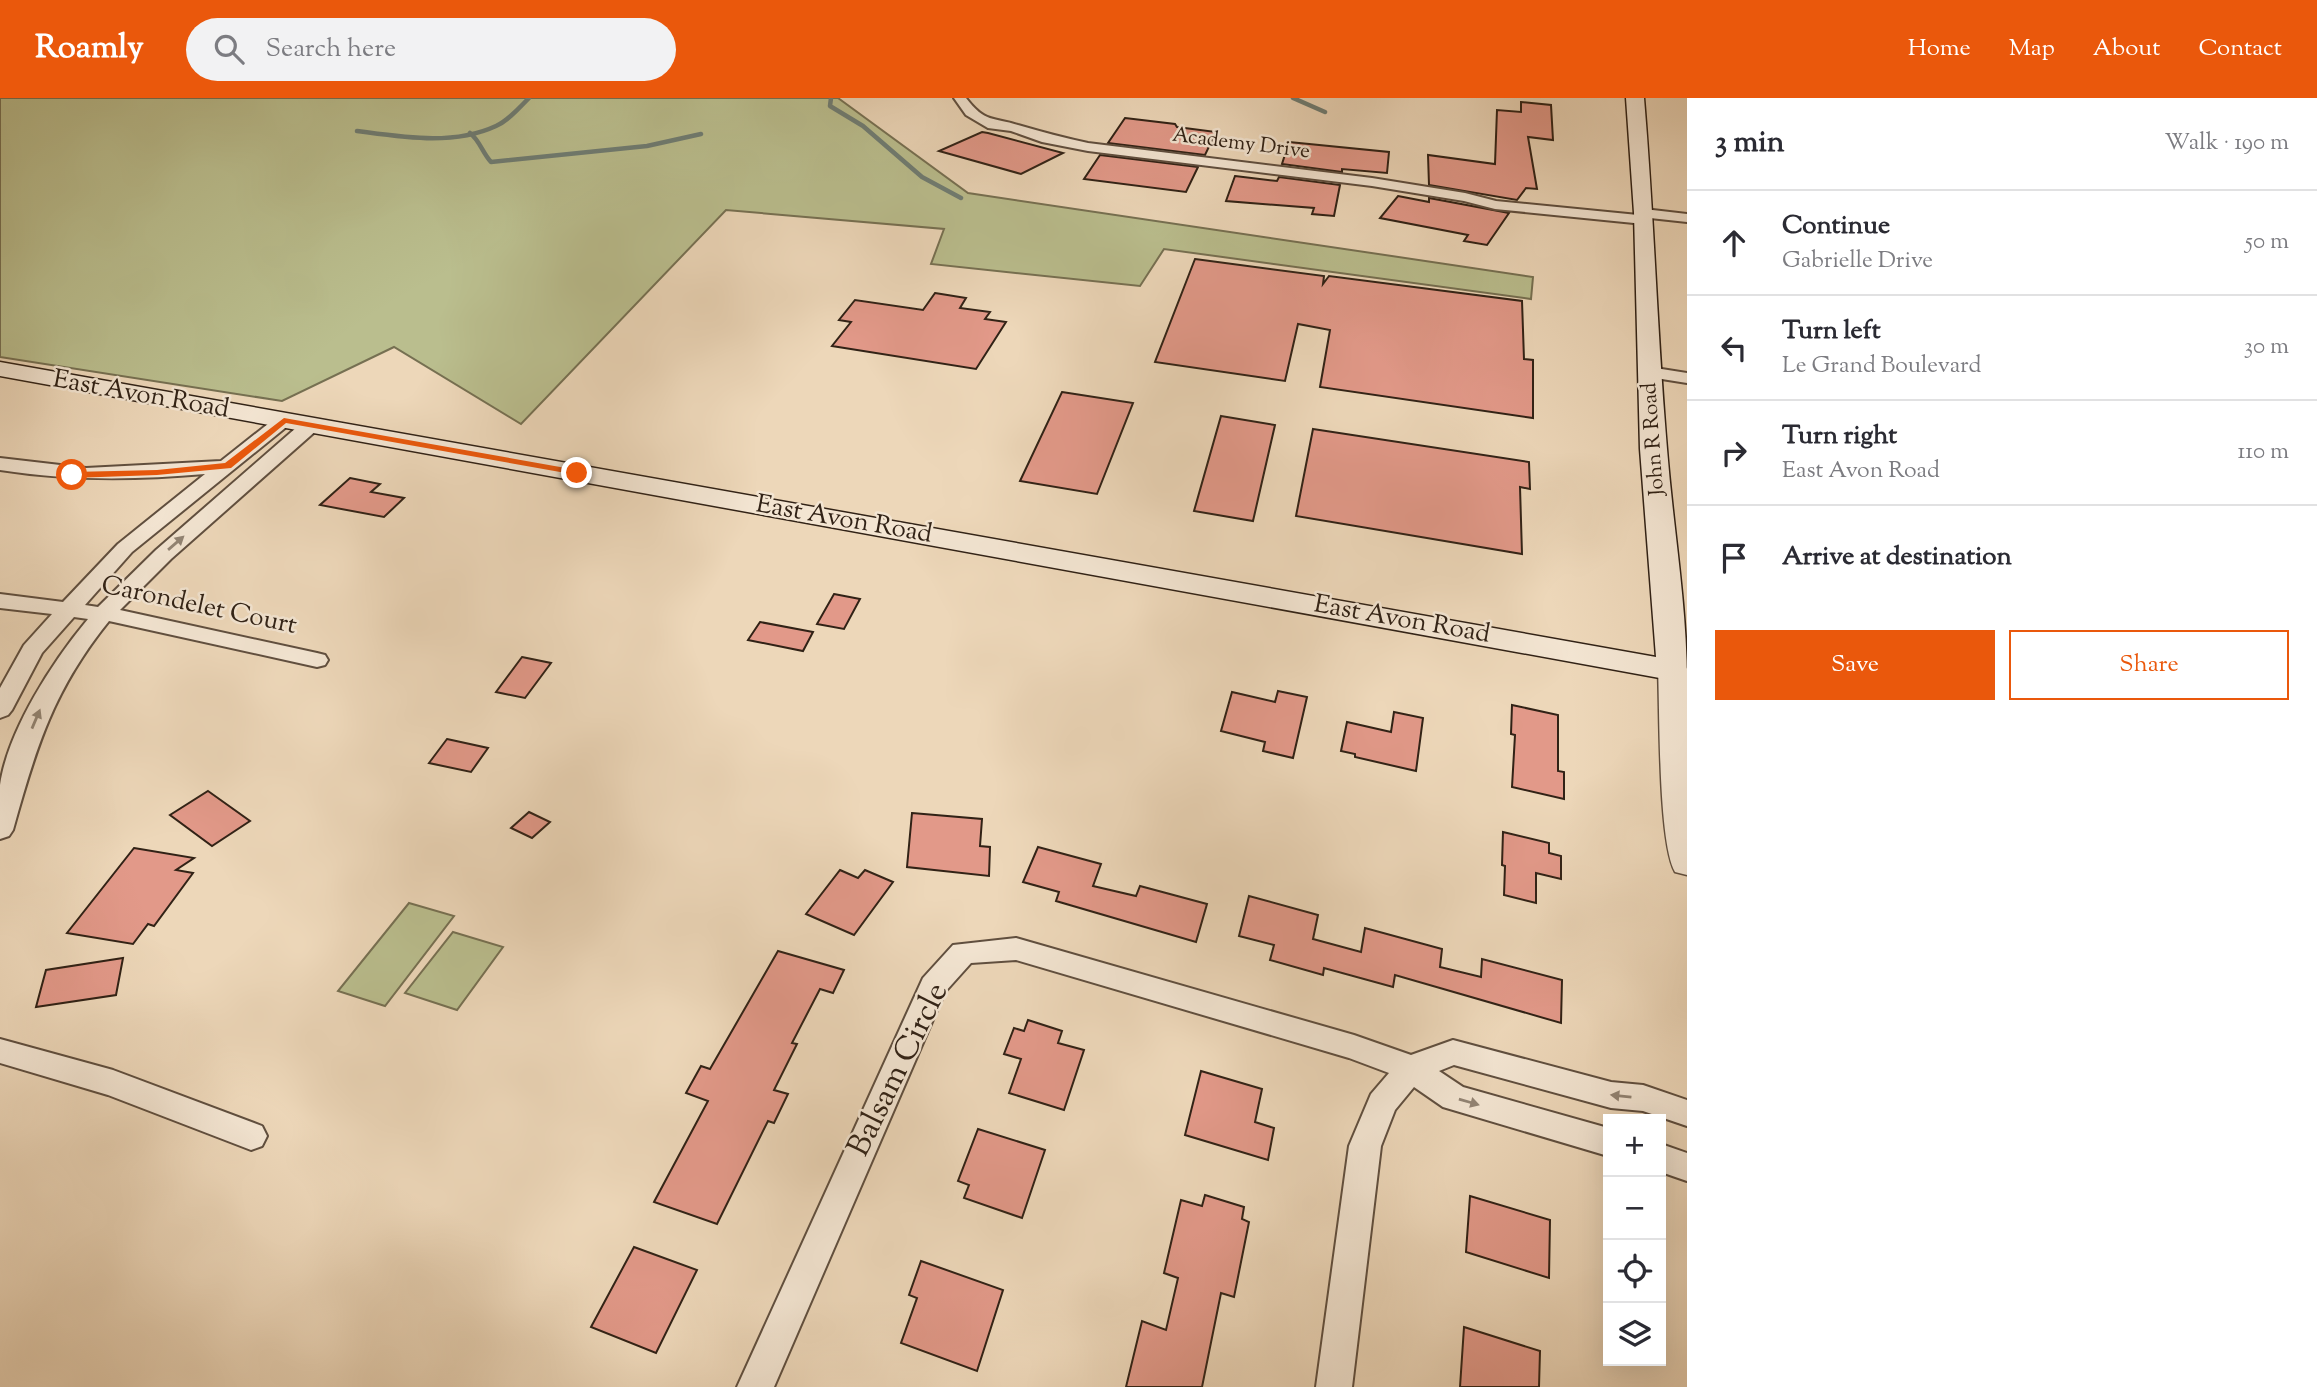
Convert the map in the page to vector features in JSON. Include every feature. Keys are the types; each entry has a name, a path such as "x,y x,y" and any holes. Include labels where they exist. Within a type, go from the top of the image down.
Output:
{"main road":[{"name":"John R Road","path":"1635,98 1644,214 1649,372 1680,671"},
{"name":"East Avon Road","path":"0,369 1680,671"}],"street":[{"name":"Academy Drive","path":"960,98 970,112 992,125 1013,127 1048,139 1088,147 1258,170 1351,179 1465,197 1495,205 1687,218"},
{"name":"Academy Drive","path":"1000,113 1011,120 1013,127"},
{"path":"1649,372 1687,378"},
{"path":"0,710 32,650 125,548 284,421"},
{"path":"0,830 34,721 52,684 103,615 159,558 312,425"},
{"path":"0,464 72,475 228,466"},
{"name":"Carondelet Court","path":"0,601 126,617 317,660"},
{"name":"John R Road","path":"1680,671 1681,814 1687,863"},
{"path":"0,749 25,747"},
{"name":"Balsam Circle","path":"755,1387 933,986 963,953 1016,949 1354,1046 1410,1068 1454,1098 1603,1141"},
{"path":"0,1051 113,1083 251,1136"},
{"path":"1334,1387 1365,1146 1382,1103 1410,1068 1454,1052 1611,1095 1643,1098 1687,1113"},
{"path":"1666,1160 1687,1167"}],"green space":[{"path":"0,98 838,98 968,193 1533,277 1531,299 1164,249 1140,286 931,264 944,229 726,210 521,424 394,347 282,401 0,357"},
{"path":"409,903 454,916 385,1006 338,991"},
{"path":"453,932 503,947 457,1010 405,993"}],"building":[{"path":"1521,102 1551,105 1553,140 1528,137 1537,189 1526,188 1517,200 1429,185 1428,155 1495,164 1497,110 1521,112"},
{"path":"1125,118 1216,132 1205,155 1108,143"},
{"path":"982,132 1063,153 1021,174 939,151"},
{"path":"1289,142 1389,152 1387,173 1342,169 1342,172 1282,164"},
{"path":"1100,155 1198,167 1186,192 1084,179"},
{"path":"1235,176 1277,181 1279,177 1340,185 1334,216 1312,214 1314,208 1226,201"},
{"path":"1398,196 1429,202 1429,198 1509,213 1487,245 1464,241 1468,235 1380,218"},
{"path":"1195,259 1324,276 1323,284 1329,276 1522,301 1524,359 1533,360 1533,418 1320,387 1330,330 1298,324 1285,381 1155,362"},
{"path":"935,293 966,298 960,308 990,312 985,319 1006,322 976,369 832,346 851,322 839,320 855,300 923,310"},
{"path":"1062,392 1133,403 1097,494 1020,481"},
{"path":"1221,416 1275,425 1253,521 1194,511"},
{"path":"1313,429 1529,462 1530,489 1520,487 1522,554 1296,516"},
{"path":"350,478 380,484 371,492 404,498 384,517 320,505"},
{"path":"834,594 860,599 844,629 817,624"},
{"path":"760,622 813,632 803,651 748,640"},
{"path":"522,657 551,663 525,698 496,692"},
{"path":"1278,691 1307,697 1293,758 1263,751 1265,742 1221,731 1232,692 1275,702"},
{"path":"1512,705 1558,715 1558,771 1564,772 1564,799 1512,787 1515,735 1511,734"},
{"path":"1394,712 1423,718 1416,771 1355,757 1355,754 1341,751 1347,722 1391,732"},
{"path":"447,739 488,748 471,772 429,763"},
{"path":"208,791 250,821 212,846 170,815"},
{"path":"529,812 550,822 532,838 511,828"},
{"path":"912,813 982,819 980,846 990,847 989,876 907,867"},
{"path":"1503,832 1549,843 1549,853 1561,856 1561,879 1536,873 1536,903 1504,895"},
{"path":"1038,847 1101,864 1093,886 1136,896 1140,886 1207,904 1196,942 1056,901 1059,892 1023,882"},
{"path":"134,848 194,858 176,870 193,873 154,926 148,924 133,944 67,933"},
{"path":"840,870 858,878 865,870 893,882 854,935 806,914"},
{"path":"1249,896 1318,915 1313,939 1361,952 1365,928 1442,949 1440,967 1481,977 1482,959 1562,980 1561,1023 1395,975 1393,987 1324,968 1323,975 1270,960 1274,945 1239,936"},
{"path":"778,951 844,970 833,993 820,989 792,1043 797,1044 774,1090 788,1094 774,1123 768,1121 717,1224 654,1202 708,1101 686,1093 701,1066 710,1069"},
{"path":"123,958 116,995 36,1007 46,970"},
{"path":"1028,1020 1062,1031 1058,1043 1084,1050 1064,1110 1009,1093 1021,1059 1004,1054 1014,1028 1024,1031"},
{"path":"1201,1071 1262,1089 1255,1122 1274,1128 1268,1160 1185,1135"},
{"path":"978,1129 1045,1150 1022,1218 964,1198 969,1185 958,1181"},
{"path":"1205,1195 1244,1207 1242,1219 1249,1222 1234,1297 1221,1293 1202,1387 1126,1387 1142,1321 1166,1330 1178,1278 1164,1273 1181,1200 1202,1206"},
{"path":"1470,1196 1550,1220 1549,1278 1466,1252"},
{"path":"634,1247 697,1270 656,1353 591,1327"},
{"path":"921,1261 1003,1290 977,1371 901,1343 917,1298 909,1295"},
{"path":"1464,1327 1540,1351 1539,1387 1460,1387"}],"waterway":[{"path":"471,134 501,123 529,98"},
{"path":"831,98 830,106 863,126 922,177 961,198"},
{"path":"1293,98 1325,112"},
{"path":"357,131 427,138 471,134"},
{"path":"471,134 491,162 647,146 701,134"}],"route":[{"path":"72,475 115,475 228,466 284,421 577,473"}]}
